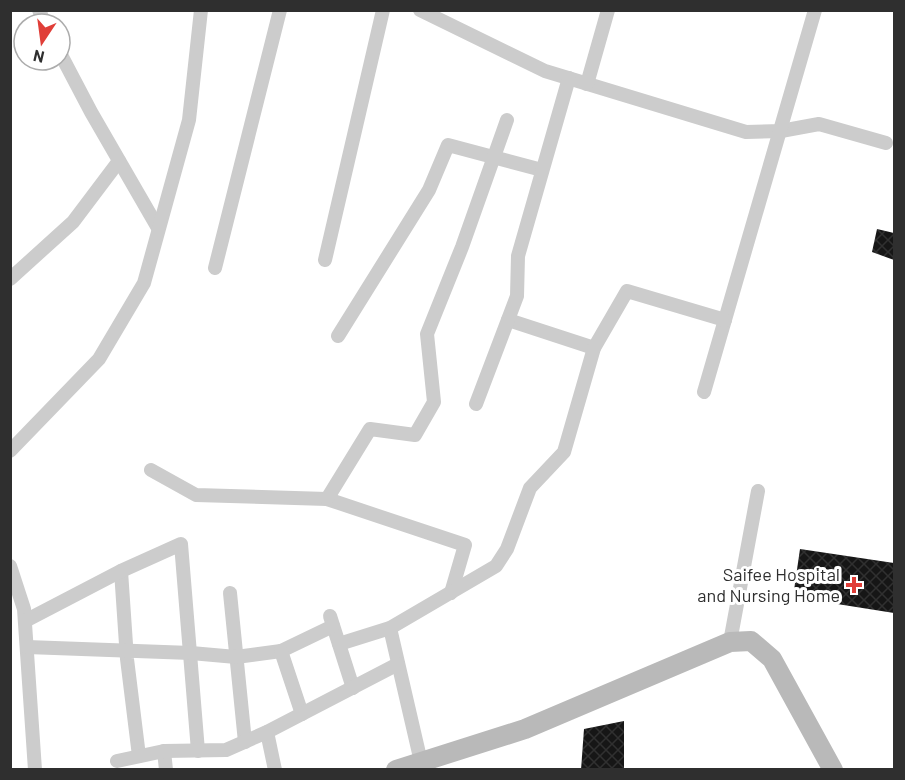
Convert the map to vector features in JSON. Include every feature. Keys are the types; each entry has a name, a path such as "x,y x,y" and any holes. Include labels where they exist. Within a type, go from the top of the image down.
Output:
{"main road":[{"path":"396,770 525,729 730,642 751,641 772,659 833,770"}],"street":[{"path":"10,451 99,358 144,283 189,120 201,10"},
{"path":"215,268 280,10"},
{"path":"325,260 383,10"},
{"path":"420,10 545,71 746,132 781,131 819,124 886,143"},
{"path":"587,84 608,10"},
{"path":"704,392 816,10"},
{"path":"70,72 158,228"},
{"path":"476,404 517,296 518,256 569,78"},
{"path":"327,499 370,429 415,435 434,402 427,334 462,247 507,120"},
{"path":"338,336 429,190 448,145 542,170"},
{"path":"10,279 73,222 119,161"},
{"path":"339,644 390,628 496,566 507,549 530,488 564,452 594,348 627,291 725,320"},
{"path":"508,320 594,348"},
{"path":"151,470 196,495 327,499 465,545 451,593"},
{"path":"730,642 758,492"},
{"path":"25,621 121,571 181,544 198,751"},
{"path":"10,566 24,609 35,770"},
{"path":"121,571 126,650 139,756"},
{"path":"230,593 245,742"},
{"path":"27,647 191,653 236,657 281,651 332,621 353,688"},
{"path":"390,628 421,762"},
{"path":"281,651 302,714"},
{"path":"117,761 164,751 226,750 267,732 398,664"},
{"path":"267,732 275,770"},
{"path":"164,751 166,770"}],"building":[{"path":"877,229 894,233 894,260 872,252"},
{"path":"800,549 894,563 894,613 793,597"},
{"path":"624,721 624,770 581,770 584,729"}],"place":[{"name":"Saifee Hospital and Nursing Home","path":"854,585"}]}
